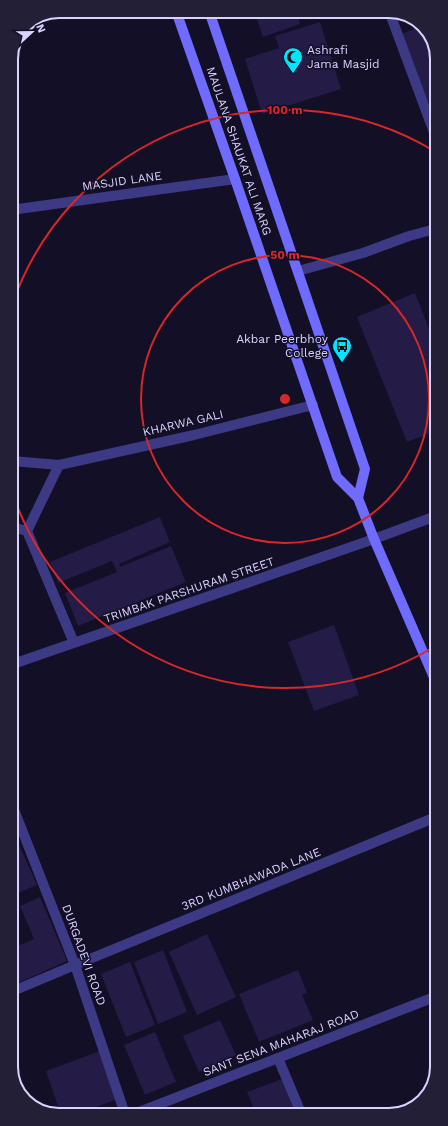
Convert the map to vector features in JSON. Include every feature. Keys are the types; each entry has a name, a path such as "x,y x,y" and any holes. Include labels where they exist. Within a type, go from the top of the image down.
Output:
{"main road":[{"name":"MAULANA SHAUKAT ALI MARG","path":"178,18 337,477 358,498 374,540 430,668"},
{"name":"MAULANA SHAUKAT ALI MARG","path":"211,18 365,469 358,498"}],"street":[{"path":"392,18 430,122"},
{"name":"MASJID LANE","path":"18,209 235,179"},
{"path":"298,271 430,230"},
{"name":"KHARWA GALI","path":"18,461 59,464 194,435 313,405"},
{"path":"59,464 27,530 74,643"},
{"name":"TRIMBAK PARSHURAM STREET","path":"18,662 374,540 430,518"},
{"path":"18,528 27,530"},
{"name":"3RD KUMBHAWADA LANE","path":"18,990 75,964 430,819"},
{"name":"DURGADEVI ROAD","path":"18,829 75,964 123,1108"},
{"name":"SANT SENA MAHARAJ ROAD","path":"149,1108 430,999"},
{"path":"278,1058 299,1108"}],"building":[{"path":"256,18 298,18 300,24 263,37"},
{"name":"Ashrafi Jama Masjid","path":"320,22 341,89 262,114 245,59 279,48 275,36"},
{"path":"416,28 426,41 430,59 430,101 426,102 401,34"},
{"path":"415,293 430,331 430,433 407,442 357,317"},
{"path":"160,517 170,542 119,564 120,567 171,546 186,582 78,626 65,593 117,572 112,561 58,583 50,562"},
{"path":"334,625 359,695 314,711 288,642"},
{"path":"20,847 37,885 18,893 18,848"},
{"path":"40,897 67,961 18,983 18,946 34,939 20,906"},
{"path":"207,934 236,997 197,1015 169,952"},
{"path":"163,950 187,1012 158,1024 134,962"},
{"path":"130,962 155,1025 126,1037 101,974"},
{"path":"298,970 307,993 302,995 313,1020 259,1042 239,994"},
{"path":"220,1020 236,1055 199,1072 183,1036"},
{"path":"155,1032 176,1082 145,1095 124,1045"},
{"path":"100,1051 118,1099 93,1108 59,1108 46,1071"},
{"path":"282,1079 293,1108 254,1108 247,1092"}],"place":[{"name":"Ashrafi Jama Masjid","path":"293,74"},
{"name":"Akbar Peerbhoy College","path":"342,363"}]}
